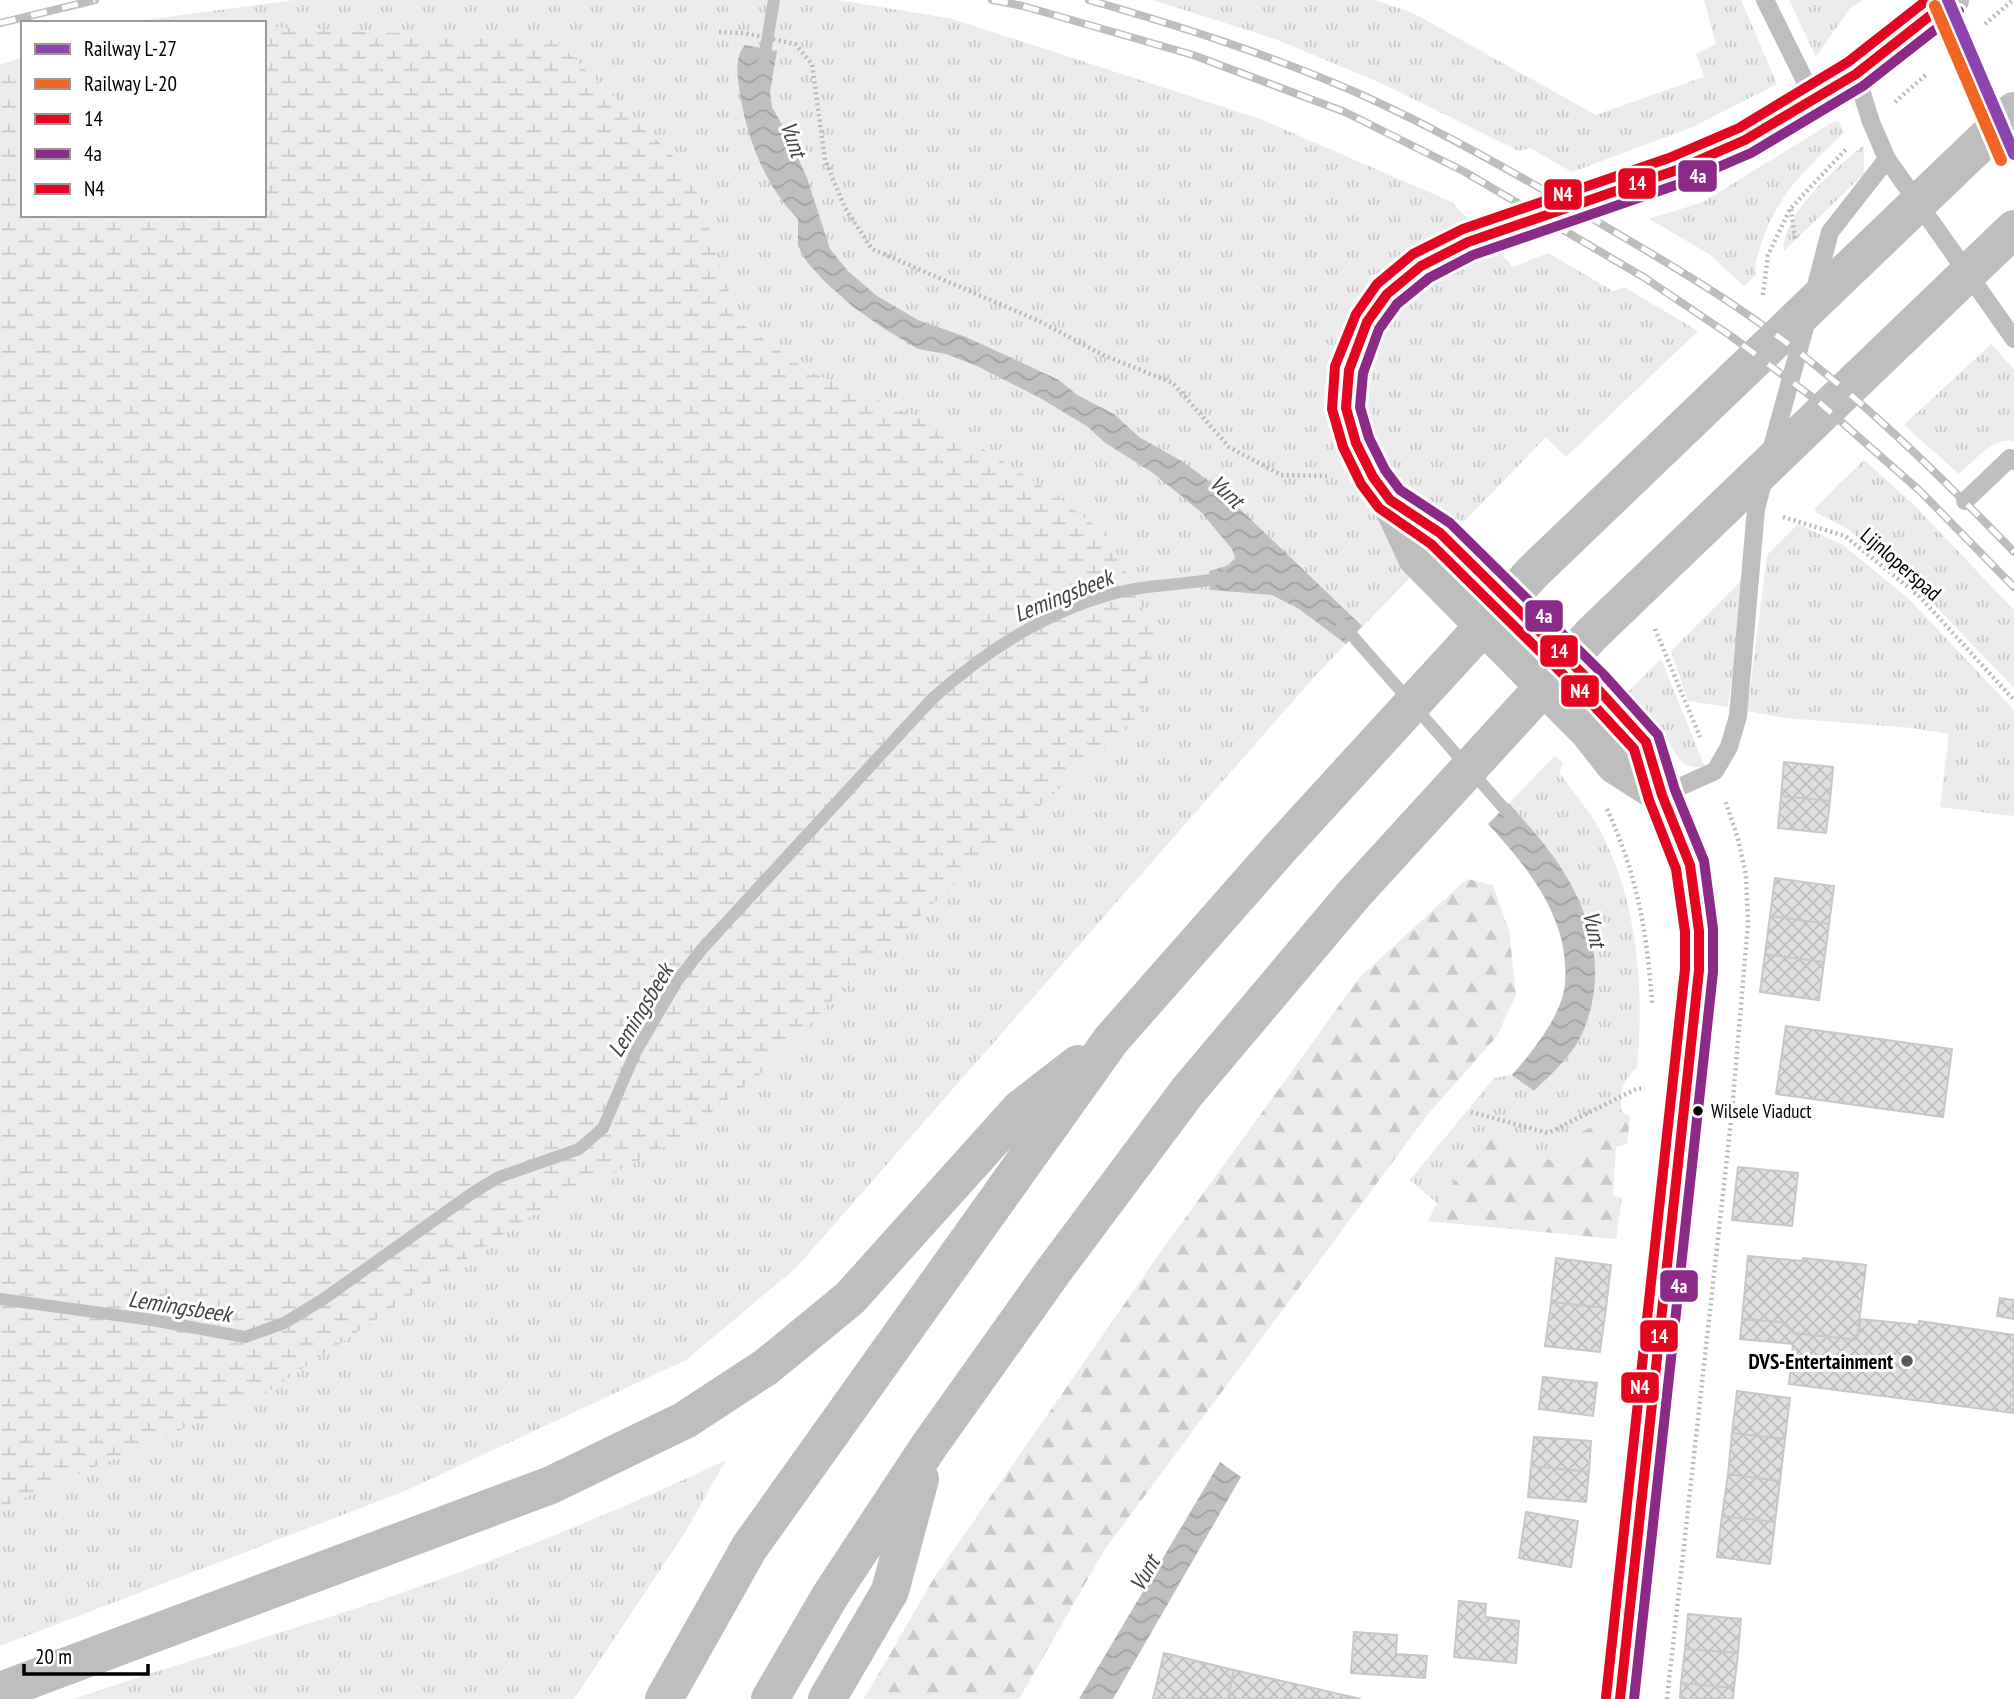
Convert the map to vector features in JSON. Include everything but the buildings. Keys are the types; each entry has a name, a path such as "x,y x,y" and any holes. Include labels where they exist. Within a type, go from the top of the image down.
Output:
{"main road":[{"path":"1620,1699 1699,970 1699,931 1690,865 1662,795 1615,765 1589,732 1417,558 1356,443 1346,408 1349,370 1367,322 1387,294 1421,266 1468,242 1674,171 1745,140 1815,101 1856,74 1950,0"},
{"path":"664,1699 749,1548 1111,1040 1281,847 1533,572 2014,111"},
{"path":"770,1699 830,1596 929,1446 1052,1273 1187,1091 1354,894 1592,634 2014,229"},
{"path":"0,1691 551,1485 685,1420 766,1367 850,1298 1020,1109 1111,1040"},
{"path":"827,1699 890,1591 929,1446"}],"lane":[{"path":"1765,0 1815,101"},
{"path":"1856,74 1871,122 1887,159 2014,339"},
{"path":"1662,795 1715,771 1729,747 1738,716 1756,509 1830,232 1887,159"},
{"path":"1965,501 2010,458 2014,461"}],"path":[{"path":"719,32 744,33 795,44 812,64 825,160 845,208 872,249 1039,321 1103,355 1173,383 1229,447 1281,475 1382,489"},
{"name":"Lijnloperspad","path":"1756,509 1845,536 1919,596 2014,700"},
{"path":"1655,628 1715,771 1738,839 1746,875 1748,924 1731,1121 1667,1699"},
{"path":"1601,798 1624,845 1638,891 1645,931"},
{"path":"1471,1112 1548,1133 1636,1089 1687,1082"},
{"path":"1721,1119 1738,1121"}],"green space":[{"path":"294,0 838,0 953,19 1260,119 1452,202 1513,267 1548,253 1613,291 1624,287 1698,331 1566,457 1546,437 1314,677 797,1267 686,1360 405,1491 0,1646 0,1508 266,1393 529,1217 672,1143 758,1076 870,962 961,435 810,372 739,322 691,174 556,40 266,27 266,21 138,21"},
{"path":"1153,0 1375,0 1413,13 1596,115 1703,77 1705,79 1696,54 1716,44 1704,0 1741,0 1777,84 1693,127 1572,172 1530,148 1519,151 1385,85 1278,40"},
{"path":"1789,0 1863,0 1850,8 1816,57"},
{"path":"266,27 556,40 691,174 739,322 810,372 961,435 1057,496 1110,538 1156,639 1142,712 870,962 758,1076 672,1143 529,1217 266,1393 0,1508 0,65 21,58 21,217 266,217"},
{"path":"1834,121 1839,122 1844,133 1817,158 1783,199 1766,230 1756,261 1756,275 1744,286 1709,254 1651,220 1703,202"},
{"path":"1864,145 1864,174 1784,251 1786,236 1801,207 1826,178"},
{"path":"1991,344 2014,369 2014,442 1999,442 1992,446 1959,474 1904,425"},
{"path":"1864,460 1914,505 2014,610 2014,688 1921,591 1848,529 1814,509"},
{"path":"1798,524 1843,545 1908,598 2014,710 2014,816 1940,807 1949,734 1912,728 1785,718 1747,711 1767,555"},
{"path":"1745,577 1728,707 1688,701 1671,651"},
{"path":"1661,659 1705,767 1692,767 1682,763 1665,737 1623,697"},
{"path":"1555,756 1563,763 1559,772 1594,820 1609,848 1629,908 1635,940 1640,1005 1637,1068 1623,1087 1622,1112 1576,1135 1572,1157 1558,1163 1521,1149 1496,1130 1437,1203 1410,1180 1494,1078 1512,1075 1535,1091 1579,1041 1551,853 1509,803"},
{"path":"1467,879 1493,885 1509,931 1516,995 1497,1036 1429,1113 1105,1549 1019,1699 864,1699 934,1578 1157,1257 1360,977"},
{"path":"1622,1112 1630,1117 1627,1144 1616,1147 1613,1196 1622,1198 1616,1239 1428,1221 1437,1203 1496,1130 1521,1149 1558,1163 1572,1157 1575,1135"},
{"path":"726,1460 686,1531 574,1699 74,1699 448,1576 568,1530"}],"water":[{"path":"745,45 777,51 770,92 772,107 807,178 830,249 848,271 877,296 918,320 966,337 1059,380 1077,395 1114,414 1139,437 1185,463 1219,489 1362,626 1346,644 1299,609 1272,595 1211,590 1209,571 1227,566 1235,558 1232,549 1201,512 1153,473 1104,442 1088,427 1042,399 977,366 946,354 918,349 852,306 825,282 807,262 798,246 798,219 775,191 751,140 738,76 738,59"},
{"path":"1509,803 1550,852 1576,895 1586,918 1595,966 1589,1014 1580,1038 1565,1060 1534,1091 1512,1075 1537,1044 1559,1007 1565,983 1565,960 1561,937 1544,896 1518,859 1488,824"},
{"path":"1220,1462 1241,1477 1113,1699 1079,1699"}],"waterway":[{"name":"Vunt","path":"763,65 774,0"},
{"name":"Lemingsbeek","path":"0,1299 152,1320 245,1337 284,1323 322,1300 499,1177 579,1149 603,1128 635,1053 677,981 702,949 932,699 952,681 1016,636 1087,602 1126,590 1224,577"},
{"name":"Vunt","path":"1342,624 1515,821"}],"railway":[{"path":"0,23 95,0"},
{"path":"992,0 1023,6 1193,55 1345,112 1465,172 1645,278 1731,336 1820,403 1920,491 2014,587"},
{"path":"1089,0 1223,41 1353,91 1491,160 1654,255 1735,306 1810,361 1915,453 2014,552"}],"rail line":[{"name":"L-27","path":"1948,0 2014,154"},
{"name":"L-20","path":"1935,6 2001,160"}],"transit line":[{"name":"N4","path":"1606,1697 1685,969 1685,932 1676,869 1649,800 1634,749 1585,696 1431,544 1379,508 1361,484 1343,447 1332,409 1335,366 1356,314 1377,284 1413,254 1463,229 1669,158 1739,128 1848,62 1927,0"},
{"name":"14","path":"1620,1699 1699,970 1699,931 1690,865 1662,795 1646,742 1595,686 1440,533 1390,500 1373,477 1356,443 1346,408 1349,370 1367,322 1387,294 1421,266 1468,242 1674,171 1745,140 1856,74 1950,0"},
{"name":"4a","path":"1634,1699 1713,972 1713,929 1704,861 1675,790 1658,735 1605,676 1450,523 1400,490 1385,470 1369,438 1360,407 1363,373 1379,329 1397,304 1429,278 1473,255 1679,184 1751,153 1863,86 1959,11"}],"place":[{"name":"Wilsele Viaduct","path":"1698,1111"},
{"name":"DVS-Entertainment","path":"1907,1361"}]}
